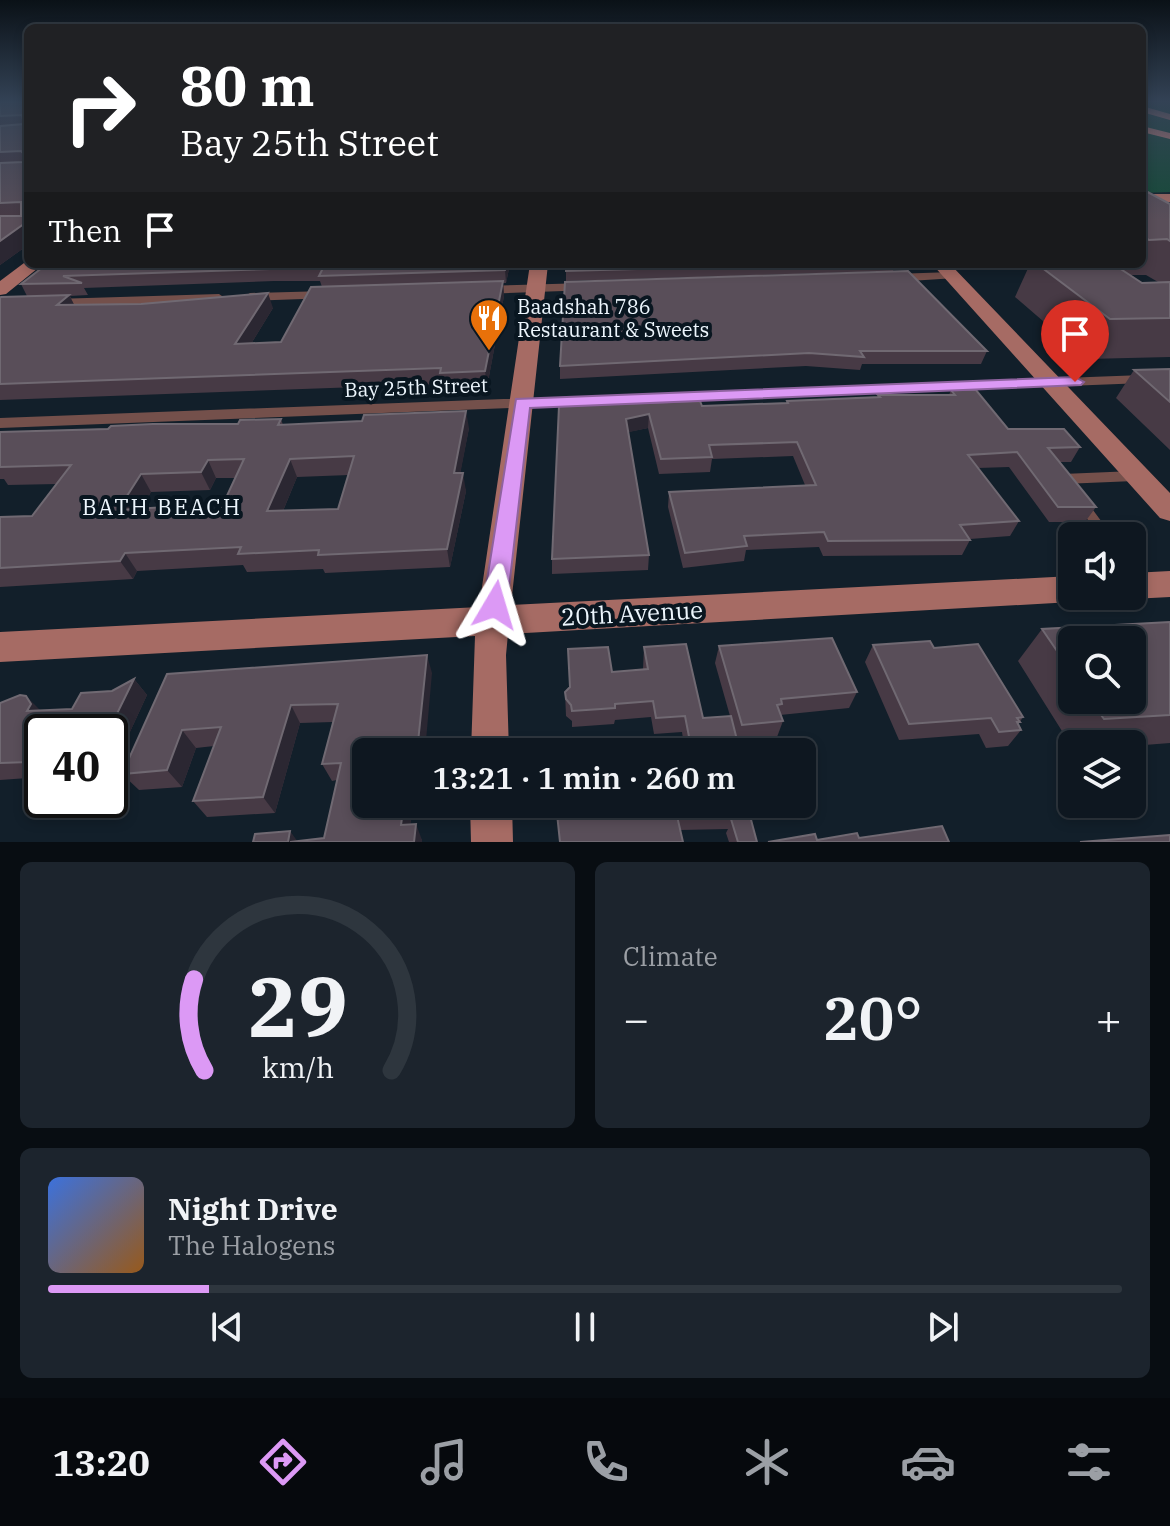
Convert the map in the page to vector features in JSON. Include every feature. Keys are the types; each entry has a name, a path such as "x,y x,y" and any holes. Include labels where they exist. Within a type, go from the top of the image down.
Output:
{"street":[{"path":"1146,198 1170,198"},
{"path":"1146,208 1156,214"},
{"path":"0,290 29,268"},
{"path":"885,278 946,270 1170,511"},
{"path":"462,291 538,276 603,287"},
{"path":"490,738 489,655 538,276"},
{"path":"36,304 335,295"},
{"name":"Bay 25th Street","path":"0,423 1170,378"},
{"name":"20th Avenue","path":"0,647 1058,590"},
{"path":"491,818 492,842"}],"lane":[{"path":"1072,490 1063,479 1139,476"},
{"path":"1080,502 1095,522"}],"green space":[{"path":"1146,141 1170,141 1170,192 1146,193"}],"building":[{"path":"0,141 24,141 24,154 21,151 0,152"},
{"path":"24,154 24,224 0,241 0,216 21,216 21,202 0,203 0,163 23,162"},
{"path":"1146,191 1170,204 1170,241 1146,238"},
{"path":"42,268 323,268 63,276 82,283 21,284"},
{"path":"323,268 506,268 505,270 319,276"},
{"path":"566,268 673,268 566,271"},
{"path":"1042,268 1119,268 1142,283 1170,282 1170,318 1110,319"},
{"path":"908,271 987,351 860,351 864,357 809,353 560,366 565,282"},
{"path":"503,281 485,371 440,373 441,368 0,384 1,297 69,295 57,305 141,304 268,293 235,344 281,342 311,287"},
{"path":"1170,369 1170,402 1134,370"},
{"path":"951,390 976,390 1008,429 1064,429 1080,447 1048,448 1096,507 1058,507 1017,452 968,455 1019,521 960,525 970,540 828,541 824,532 744,536 747,546 685,553 669,492 816,485 797,442 709,445 712,457 661,459 649,414 626,419 649,555 552,559 559,406 700,401 702,406 880,397 878,395 955,395"},
{"path":"466,411 454,473 463,473 447,549 318,555 319,550 238,554 241,547 125,553 120,561 0,568 0,517 32,516 71,465 0,467 0,432 108,429 111,426 153,424 238,424 240,420 281,419 278,425 362,421 364,415","holes":["354,456 338,509 267,511 290,459","244,459 219,513 175,516 181,506 118,510 141,474 201,472 208,460"]},
{"path":"1170,622 1170,715 1104,719 1100,714 1146,714 1146,626 1097,626"},
{"path":"1058,628 1058,652 1042,629"},
{"path":"832,638 857,692 781,699 782,704 777,705 783,721 742,725 719,646"},
{"path":"930,641 934,648 978,644 1023,717 1017,718 1021,730 999,732 991,718 909,724 873,645"},
{"path":"686,644 703,718 731,716 736,738 689,738 685,716 656,718 653,701 572,711 565,692 570,687 568,649 608,647 612,672 648,669 644,647"},
{"path":"427,655 418,738 352,738 352,818 402,818 401,825 416,824 414,842 290,842 324,838 341,763 322,764 338,704 291,705 263,797 193,801 221,727 182,730 167,770 128,773 128,761 167,674"},
{"path":"134,679 117,714 24,714 24,762 0,763 0,703 20,695 26,696 31,704 27,711 72,709 81,693 112,691"},
{"path":"557,818 677,818 683,842 560,842"},
{"path":"751,818 757,842 738,842 731,819"},
{"path":"942,826 949,842 768,842 815,834 817,840 857,833 859,838"},
{"path":"290,831 288,842 253,842 255,834"},
{"path":"1170,835 1170,842 1080,842"}],"place":[{"name":"Baadshah 786 Restaurant & Sweets","path":"489,352"}],"district":[{"name":"BATH BEACH","path":"162,506"}],"route":[{"path":"495,605 522,403 1075,382"}]}
